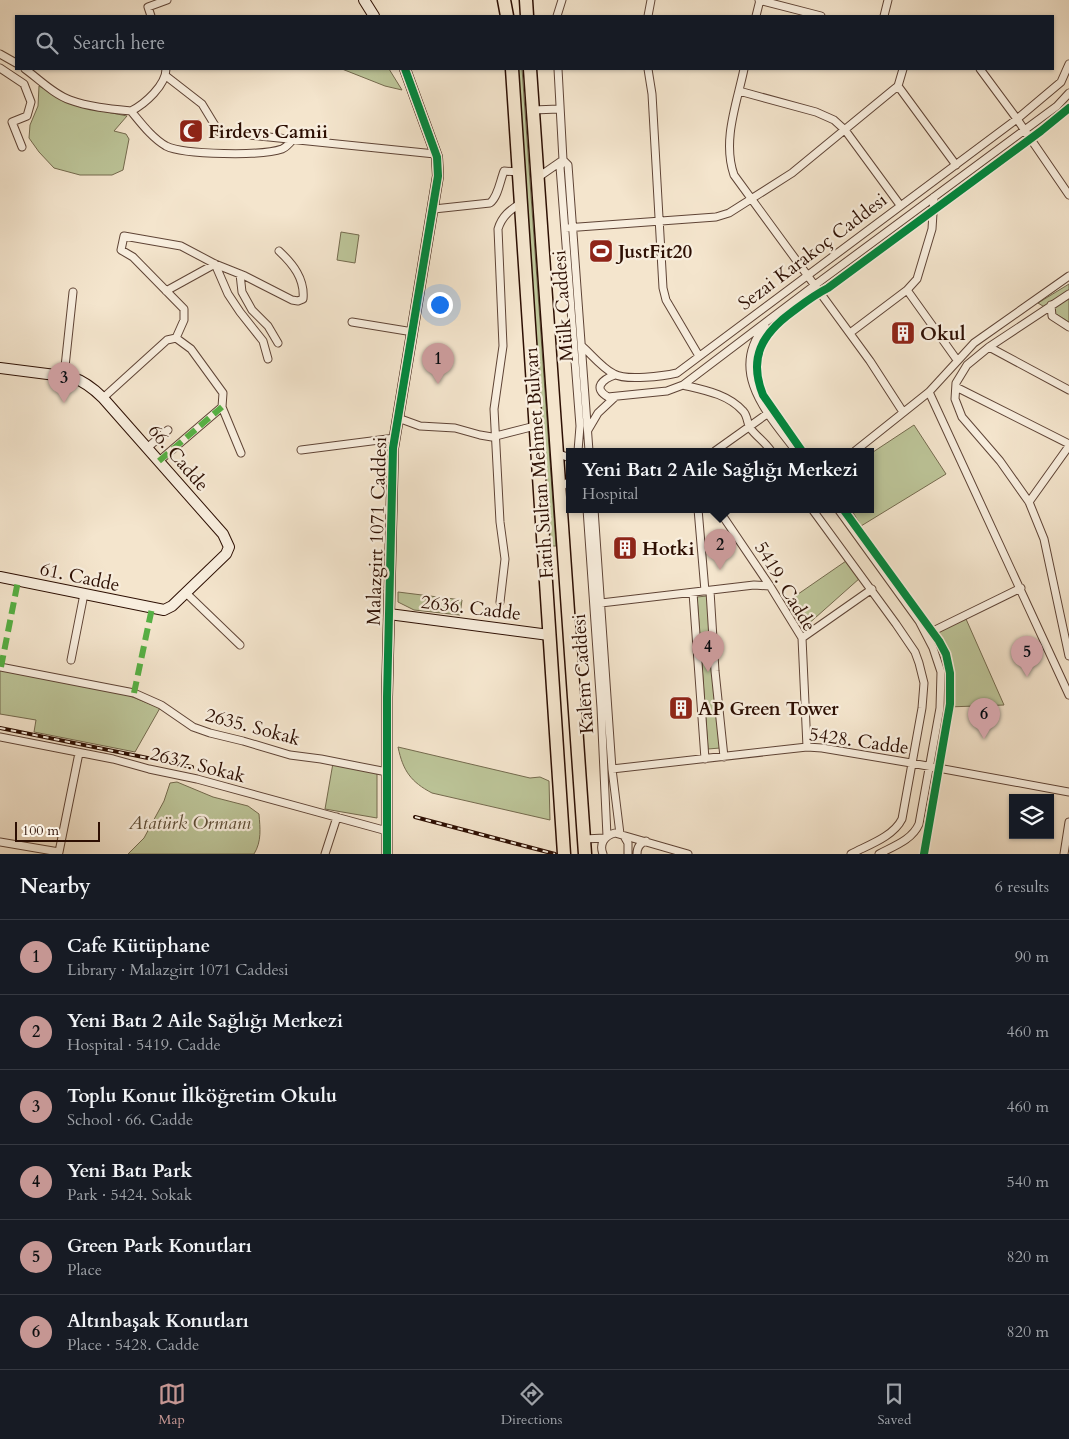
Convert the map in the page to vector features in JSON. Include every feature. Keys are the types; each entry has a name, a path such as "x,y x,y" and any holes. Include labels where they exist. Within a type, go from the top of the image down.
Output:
{"highway":[{"path":"504,0 508,15"},
{"path":"508,0 508,15"},
{"path":"526,0 527,15"},
{"name":"Fatih Sultan Mehmet Bulvarı","path":"512,70 564,854"},
{"name":"Fatih Sultan Mehmet Bulvarı","path":"530,70 585,854"}],"street":[{"path":"151,15 148,7 167,0"},
{"path":"364,0 373,15"},
{"path":"557,15 562,0"},
{"path":"648,15 651,0"},
{"path":"756,15 759,0 817,15"},
{"path":"884,15 888,0"},
{"path":"0,54 15,62"},
{"name":"Sezai Karakoç Caddesi","path":"615,375 624,377 677,373 1017,119 1061,82 1069,64"},
{"path":"0,68 24,84 31,102 27,116 12,122 22,147"},
{"path":"26,70 69,100 131,110 142,105 166,72 202,104 219,132 294,138 435,154"},
{"name":"Malazgirt 1071 Caddesi","path":"387,854 389,614 394,438 434,209 438,176 435,154 404,70"},
{"name":"Mülk Caddesi","path":"558,70 563,160 560,167 580,426 578,448"},
{"path":"648,70 652,94 664,295 699,356"},
{"path":"744,70 729,137 730,158 734,175 870,361 903,412"},
{"path":"565,228 716,217 729,213 792,174 898,86 903,70"},
{"path":"981,70 1025,130 1069,195"},
{"path":"898,86 956,165"},
{"path":"739,91 816,112 834,120 845,130 900,205"},
{"path":"615,375 606,378 600,387 603,395 608,398 667,391 683,385 1057,106 1069,93"},
{"path":"533,110 559,109"},
{"path":"131,110 156,139 171,148 196,152 257,154 283,148 294,138"},
{"path":"537,178 563,160"},
{"name":"Mülk Caddesi","path":"563,160 568,166 589,448"},
{"path":"434,209 490,203 496,194 504,171 518,172"},
{"path":"850,333 908,290 917,279 932,229 934,197"},
{"path":"500,602 504,559 500,522 494,409 503,346 498,229 508,212 521,203"},
{"path":"176,338 184,320 184,309 133,257 122,250 124,236 181,246 292,300 298,301 303,299 302,284 288,260 279,251"},
{"path":"166,291 215,264"},
{"path":"215,264 228,294 244,318 263,341 268,359"},
{"path":"240,274 242,292 252,310 268,326 278,342"},
{"path":"859,448 929,392 940,382 957,360 982,336 1069,276"},
{"path":"908,290 957,360"},
{"path":"64,376 73,292"},
{"path":"1069,294 989,347 967,365 956,383 955,399 962,417 1000,461 1029,502 1044,539 1069,656"},
{"path":"1051,305 1052,316 1069,327"},
{"path":"773,316 755,342 751,355 750,372 753,389 767,414 794,448"},
{"path":"352,322 412,332"},
{"path":"104,398 167,340 176,338 191,349 223,393 222,407 241,453"},
{"path":"582,346 615,375"},
{"path":"989,347 1069,390"},
{"name":"66. Cadde","path":"0,368 64,376 82,381 104,398 223,534 228,543 226,554 170,608 161,610 152,608"},
{"path":"683,385 708,391 734,404 745,414 749,427 769,448"},
{"path":"956,387 1069,445 1029,502"},
{"path":"929,392 1069,695"},
{"path":"587,430 598,414 615,397"},
{"path":"159,461 222,407"},
{"path":"719,448 767,414"},
{"path":"398,418 420,426 444,426 480,435 496,436 535,426"},
{"path":"147,448 168,430"},
{"path":"302,450 394,438"},
{"path":"556,452 566,456"},
{"path":"558,488 566,483"},
{"name":"Kalem Caddesi","path":"587,513 601,708 606,837 602,845 603,854"},
{"name":"Kalem Caddesi","path":"594,513 612,769 622,835 628,843 628,854"},
{"path":"698,513 724,757"},
{"name":"5419. Cadde","path":"721,513 770,586 802,638 807,747"},
{"path":"815,513 872,589 915,652 924,683 922,708 902,819 898,826 890,833 851,854"},
{"path":"841,513 927,634 942,672 941,702 931,766 917,829 909,838 879,854"},
{"name":"61. Cadde","path":"0,577 152,608"},
{"path":"601,603 754,585 770,586"},
{"path":"927,634 1020,588"},
{"path":"802,638 872,589"},
{"path":"186,593 240,645"},
{"path":"693,593 705,759"},
{"path":"71,660 84,594"},
{"name":"2636. Cadde","path":"389,614 549,635"},
{"name":"2635. Sokak","path":"0,667 134,693 161,704 193,727 210,734 243,741 290,755 387,772"},
{"name":"2637. Sokak","path":"0,737 112,759 197,779 387,830"},
{"name":"5428. Cadde","path":"612,769 807,747 931,766 1069,792"},
{"path":"0,842 58,852 79,753"},
{"path":"325,854 337,817"},
{"path":"1064,854 1069,822"},
{"path":"584,839 606,837 612,834 622,835 688,854"},
{"path":"637,854 638,846 646,841"}],"green space":[{"path":"345,70 390,70 402,90 385,86"},
{"path":"517,70 522,70 556,546 550,546"},
{"path":"39,86 77,106 127,116 114,131 126,134 129,139 123,170 112,175 80,175 54,168 29,138 30,125 38,106"},
{"path":"341,232 359,235 355,263 337,260"},
{"path":"1069,284 1069,322 1038,303"},
{"path":"914,425 946,474 861,526 853,513 874,513 874,451"},
{"path":"846,561 860,578 806,626 788,601"},
{"path":"398,592 462,600 460,615 414,610 398,602"},
{"path":"707,596 720,748 708,749 697,597"},
{"path":"966,619 1004,705 947,707 948,675 944,655 937,640 939,631"},
{"path":"0,670 125,694 160,708 135,752 34,732 36,720 0,714"},
{"path":"398,747 530,778 540,777 549,781 550,820 432,793 419,785 409,775 402,763"},
{"path":"333,763 377,773 377,818 325,809"},
{"name":"Atatürk Ormanı","path":"177,782 213,797 248,806 259,814 259,839 254,854 128,854 144,838 164,801 170,783"}],"railway":[{"path":"0,728 192,767"},
{"path":"415,817 555,854"}],"marked path":[{"path":"159,461 222,407"},
{"path":"1,667 18,581"},
{"path":"134,693 152,608"}],"cycle path":[{"path":"387,854 387,697 393,448 438,176 437,157 405,70"},
{"path":"800,448 763,395 759,382 758,358 766,338 773,329 801,305 828,288 1041,131 1069,108"},
{"path":"846,513 939,641 946,654 950,673 950,704 924,854"}],"place":[{"name":"Firdevs Camii","path":"191,131"},
{"name":"JustFit20","path":"601,251"},
{"name":"Okul","path":"903,333"},
{"name":"Cafe Kütüphane","path":"438,384"},
{"name":"Toplu Konut İlköğretim Okulu","path":"64,403"},
{"name":"Hotki","path":"625,548"},
{"name":"Yeni Batı 2 Aile Sağlığı Merkezi","path":"720,570"},
{"name":"Yeni Batı Park","path":"708,672"},
{"name":"Green Park Konutları","path":"1027,677"},
{"name":"AP Green Tower","path":"681,708"},
{"name":"Altınbaşak Konutları","path":"984,739"}]}
